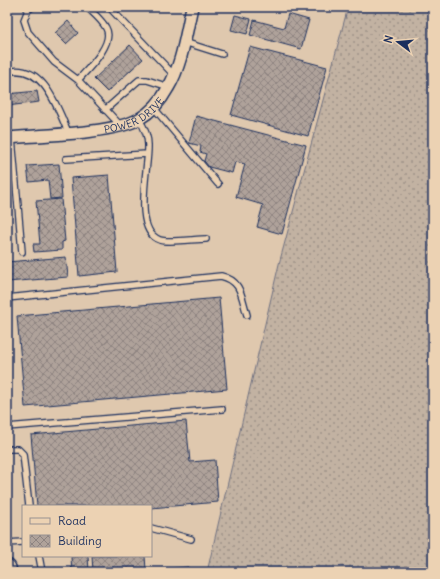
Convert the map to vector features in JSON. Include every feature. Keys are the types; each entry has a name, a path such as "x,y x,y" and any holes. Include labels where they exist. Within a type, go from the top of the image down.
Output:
{"main road":[{"path":"7,568 8,572"}],"street":[{"name":"POWER DRIVE","path":"9,138 120,126 139,119 154,108 169,87 184,42 192,7"}],"lane":[{"path":"32,7 24,20 28,32 54,62 78,80 120,126"},
{"path":"78,80 105,47 108,33 106,27 87,7"},
{"path":"109,7 174,75"},
{"path":"184,42 222,54"},
{"path":"7,72 22,70 30,73 41,82 52,94 68,132"},
{"path":"105,110 139,80 147,80 169,87"},
{"path":"154,108 218,184"},
{"path":"139,119 146,131 147,154 144,208 145,224 150,234 160,241 206,239"},
{"path":"9,138 22,252"},
{"path":"66,159 147,154"},
{"path":"7,298 220,276 234,281 238,285 247,315"},
{"path":"7,427 222,409"},
{"path":"7,449 18,450 24,454 29,505"},
{"path":"152,528 191,539"},
{"path":"7,543 22,542"},
{"path":"39,557 42,572"}],"shaded area":[{"path":"348,7 433,7 433,572 207,572 279,264"}],"building":[{"path":"288,14 309,20 301,49 250,35 254,20 284,28"},
{"path":"235,15 251,19 247,34 231,30"},
{"path":"68,21 78,33 66,44 55,33"},
{"path":"130,45 143,59 107,92 94,79"},
{"path":"250,47 327,67 308,136 231,115"},
{"path":"37,91 39,102 7,106 7,94"},
{"path":"196,116 306,145 282,234 257,227 263,205 236,197 245,164 235,162 232,173 209,167 204,161 206,154 200,152 201,146 189,143"},
{"path":"59,164 62,198 50,199 48,180 29,182 27,166"},
{"path":"109,175 117,272 79,276 71,178"},
{"path":"61,199 65,241 62,242 62,250 34,252 33,244 40,244 36,201"},
{"path":"66,257 68,277 7,282 7,262"},
{"path":"219,298 227,389 25,407 17,316"},
{"path":"186,421 190,462 215,460 218,502 152,508 152,505 37,505 31,435"},
{"path":"71,557 88,557 89,572 72,572"},
{"path":"92,557 145,557 146,570 93,572"},
{"path":"188,567 188,572 136,572"},
{"path":"56,568 56,572 50,572 50,569"}]}
